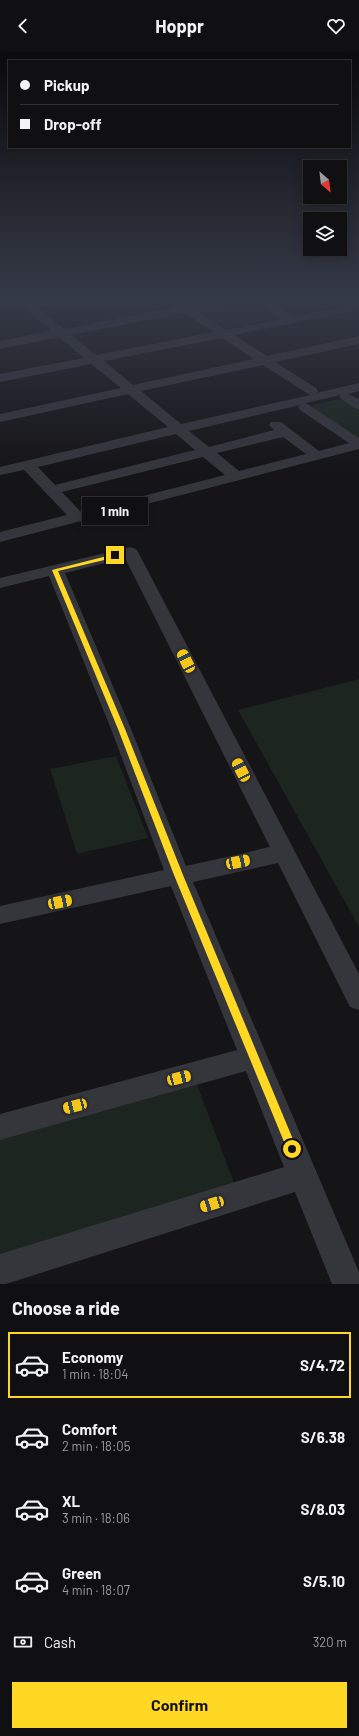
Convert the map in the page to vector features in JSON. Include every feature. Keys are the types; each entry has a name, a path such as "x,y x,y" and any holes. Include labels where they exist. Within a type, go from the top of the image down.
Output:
{"street":[{"path":"87,354 237,477"},
{"path":"0,378 119,354"},
{"path":"253,354 310,391"},
{"path":"0,418 293,354"},
{"path":"0,471 310,391 359,380"},
{"path":"0,462 175,426 257,412 359,387"},
{"path":"346,397 359,405"},
{"path":"304,406 359,444"},
{"path":"257,412 317,456"},
{"path":"51,490 285,432"},
{"path":"0,537 237,477 359,444"},
{"path":"28,465 77,517"},
{"path":"0,583 130,552 359,999"},
{"path":"55,570 121,729 178,875 348,1284"},
{"path":"0,915 283,853"},
{"path":"0,1126 254,1057"},
{"path":"0,1270 303,1176"}],"shaded area":[{"path":"344,398 359,408 359,440 308,406"},
{"path":"359,679 359,927 238,710"},
{"path":"116,756 148,838 77,854 50,769"},
{"path":"196,1082 236,1188 0,1259 0,1134"}],"route":[{"path":"115,555 55,570 121,729 178,875 292,1149"}]}
